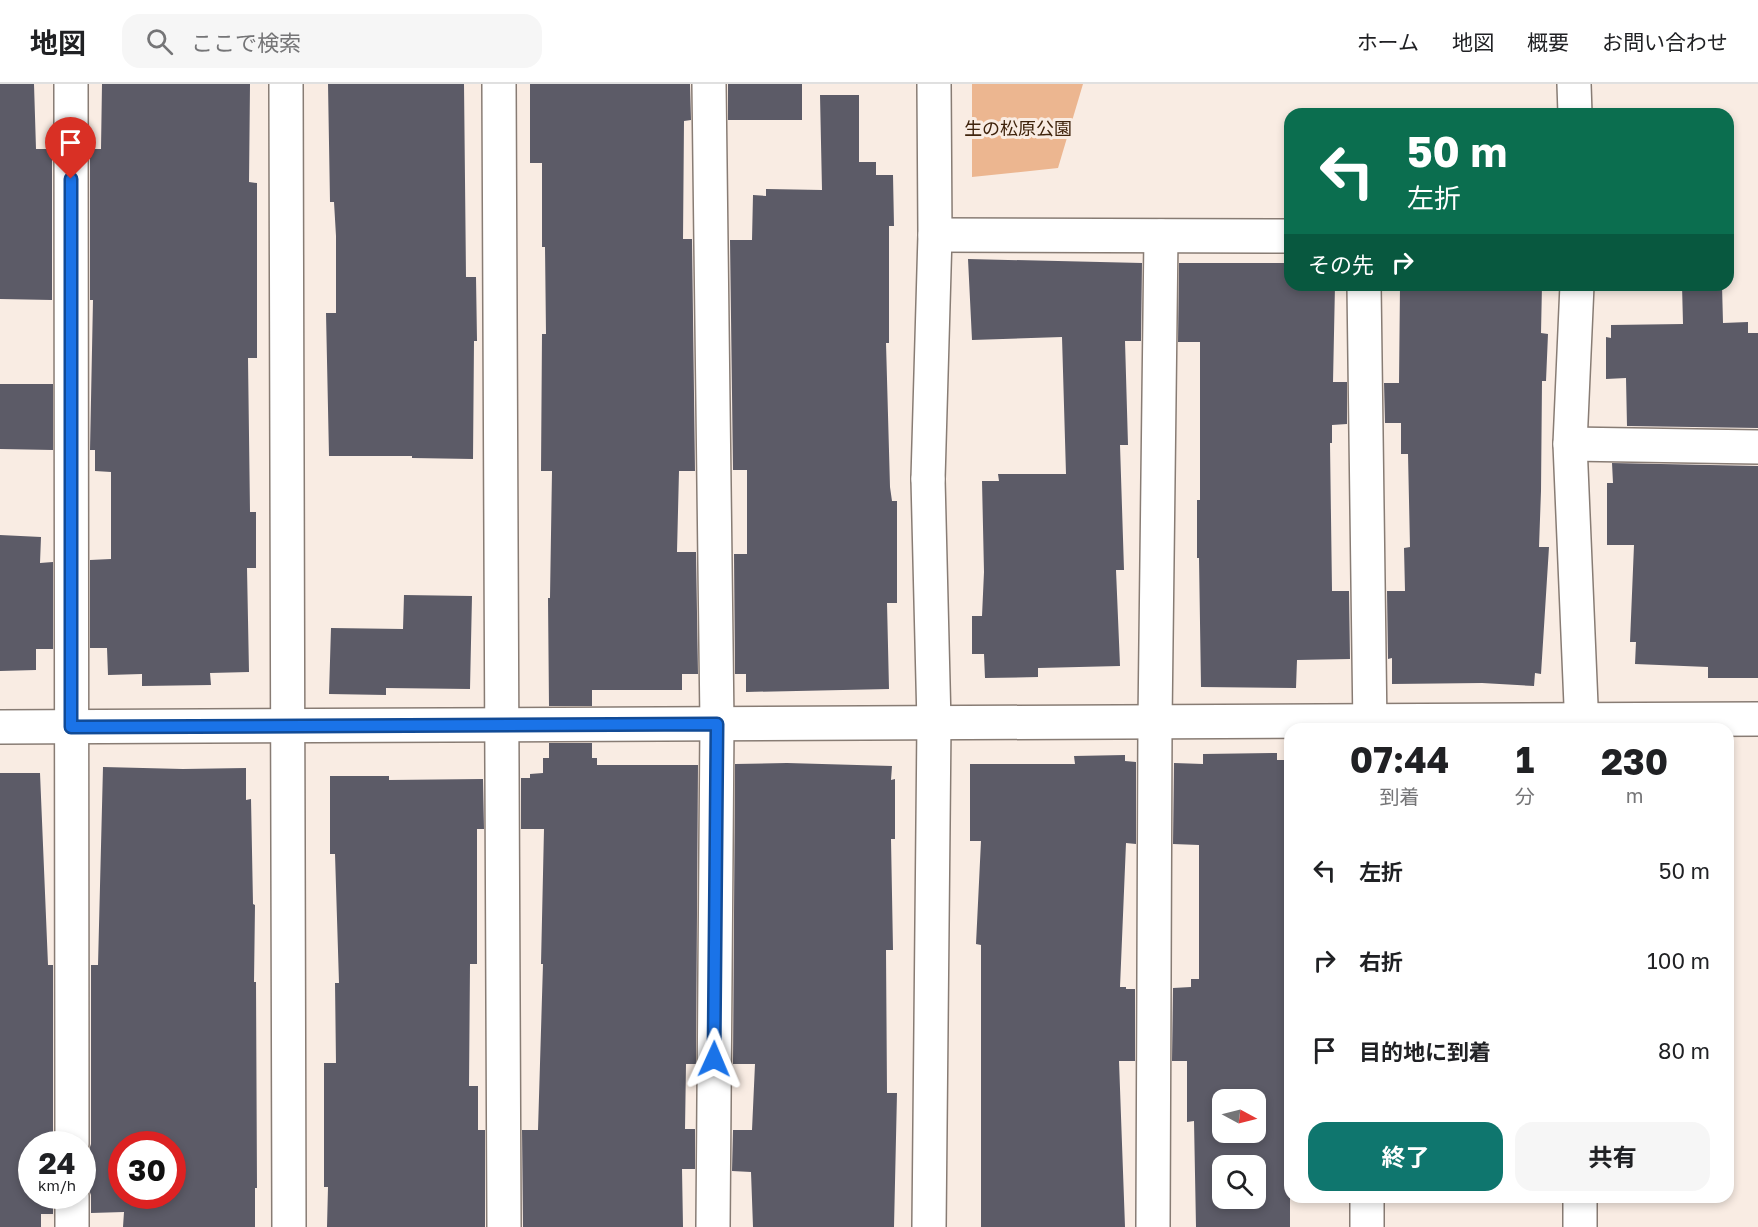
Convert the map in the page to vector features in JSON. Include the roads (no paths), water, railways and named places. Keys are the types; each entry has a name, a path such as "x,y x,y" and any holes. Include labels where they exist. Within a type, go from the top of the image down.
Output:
{"street":[{"path":"71,84 72,1131"},
{"path":"286,84 289,1227"},
{"path":"498,84 504,1227"},
{"path":"709,84 717,724 713,1227"},
{"path":"929,1227 934,723 928,479 935,236 934,84"},
{"path":"1574,84 1575,108"},
{"path":"935,236 1284,236"},
{"path":"1153,1227 1155,722 1161,236"},
{"path":"1364,291 1370,723"},
{"path":"1577,291 1570,444 1582,723"},
{"path":"1570,444 1758,447"},
{"path":"1641,723 1758,719"},
{"path":"0,727 1155,722 1284,724"},
{"path":"1367,1203 1367,1227"},
{"path":"1580,1203 1580,1227"},
{"path":"72,1209 72,1227"}],"park label":[{"name":"生の松原公園","path":"1018,128"}]}
